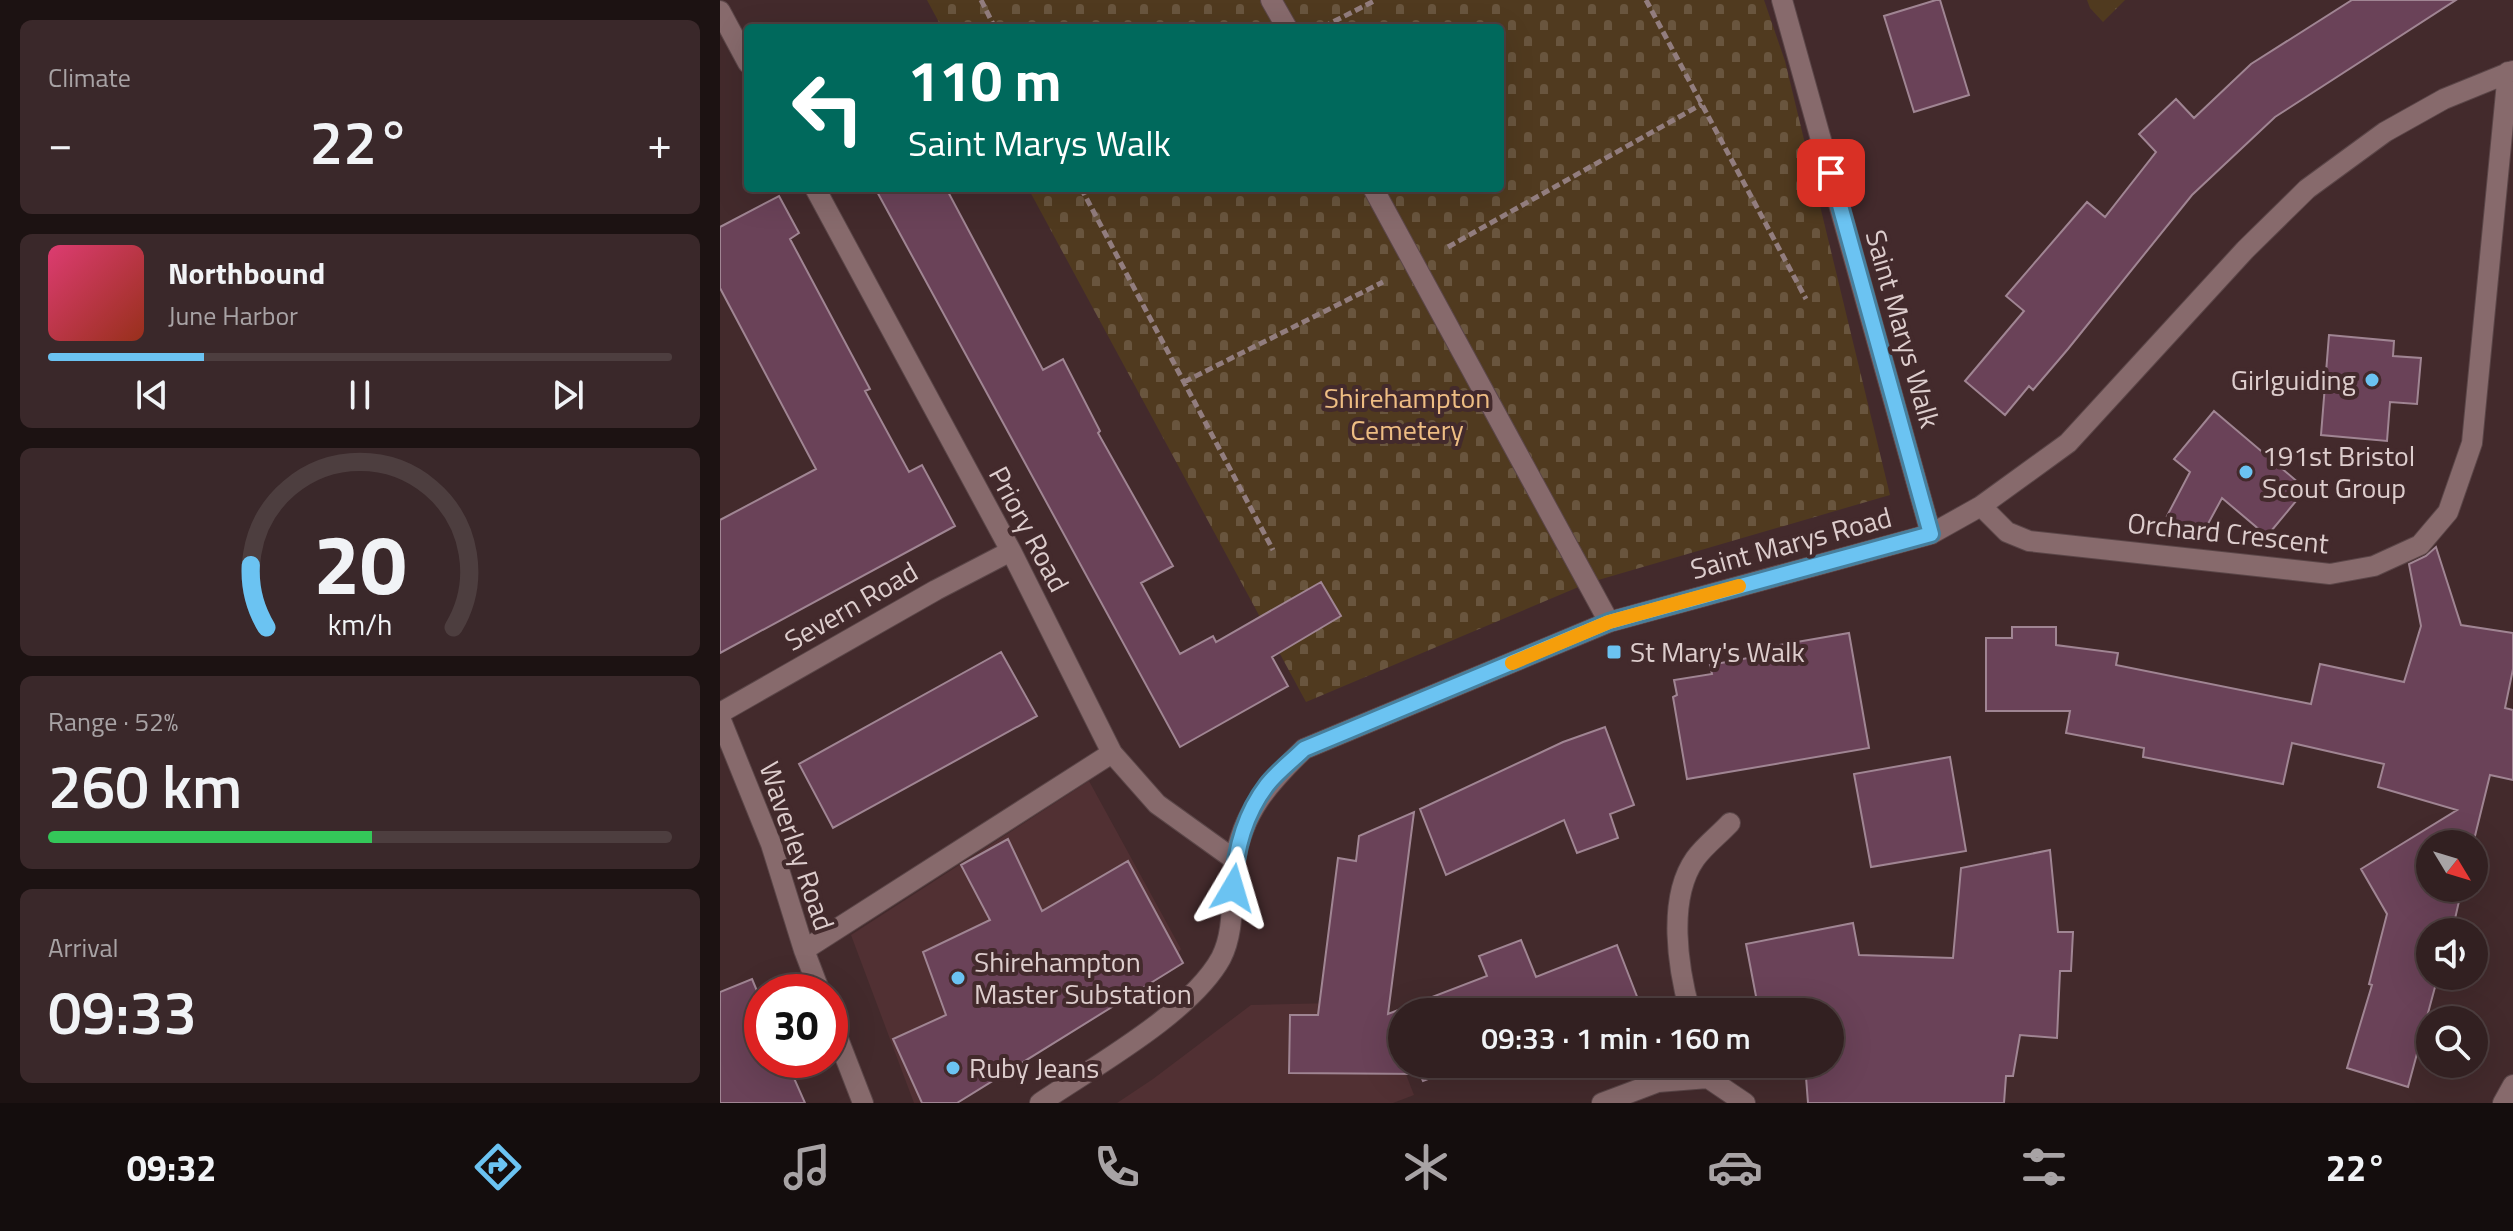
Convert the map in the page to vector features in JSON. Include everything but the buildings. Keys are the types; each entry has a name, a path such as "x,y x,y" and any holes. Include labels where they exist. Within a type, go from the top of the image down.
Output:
{"street":[{"path":"1271,0 1285,24"},
{"name":"Saint Marys Walk","path":"1782,0 1931,534"},
{"path":"720,11 744,56"},
{"name":"Saint Marys Road","path":"1040,1103 1175,1011 1201,985 1222,957 1232,917 1235,860 1248,817 1267,785 1304,749 1609,622 1931,534 1981,506 2068,443 2245,250 2307,189 2385,132 2444,99 2510,72"},
{"name":"Orchard Crescent","path":"1981,506 2007,532 2029,541 2330,574 2374,566 2420,545 2448,512 2472,443 2510,72"},
{"name":"Priory Road","path":"817,192 1011,551 1112,753 1157,804 1235,860"},
{"path":"1375,192 1609,622"},
{"name":"Severn Road","path":"720,716 936,590 1011,551"},
{"name":"Waverley Road","path":"720,716 771,844 813,974"},
{"path":"804,950 1112,753"},
{"path":"1686,998 1676,908 1694,860 1730,823"},
{"path":"848,1064 863,1103"},
{"path":"1602,1103 1675,1078"},
{"path":"1715,1078 1745,1103"},
{"path":"2503,1103 2513,1085"}],"path":[{"path":"981,0 993,24"},
{"path":"1330,24 1376,0"},
{"path":"1646,0 1806,299"},
{"path":"1184,382 1415,266 1702,104"},
{"path":"1083,192 1273,550"}],"shaded area":[{"path":"1089,781 1181,949 1169,967 943,1103 914,1103 851,935"},
{"path":"1378,1002 1388,1028 1388,1078 1407,1078 1414,1095 1393,1103 1117,1103 1251,1005"}],"green space":[{"name":"Shirehampton Cemetery","path":"927,0 1764,0 1785,61 1890,495 1588,583 1306,702 1030,192 1504,192 1504,24 940,24"},
{"path":"2087,0 2125,0 2103,22"}],"slow traffic":[{"path":"1512,663 1609,622 1739,586"}],"place":[{"name":"Girlguiding","path":"2372,380"},
{"name":"191st Bristol Scout Group","path":"2246,472"},
{"name":"St Mary's Walk","path":"1614,652"},
{"name":"Shirehampton Master Substation","path":"958,978"},
{"name":"Ruby Jeans","path":"953,1068"}],"route":[{"path":"1233,888 1235,860 1248,817 1267,785 1304,749 1609,622 1931,534 1831,173"}]}
